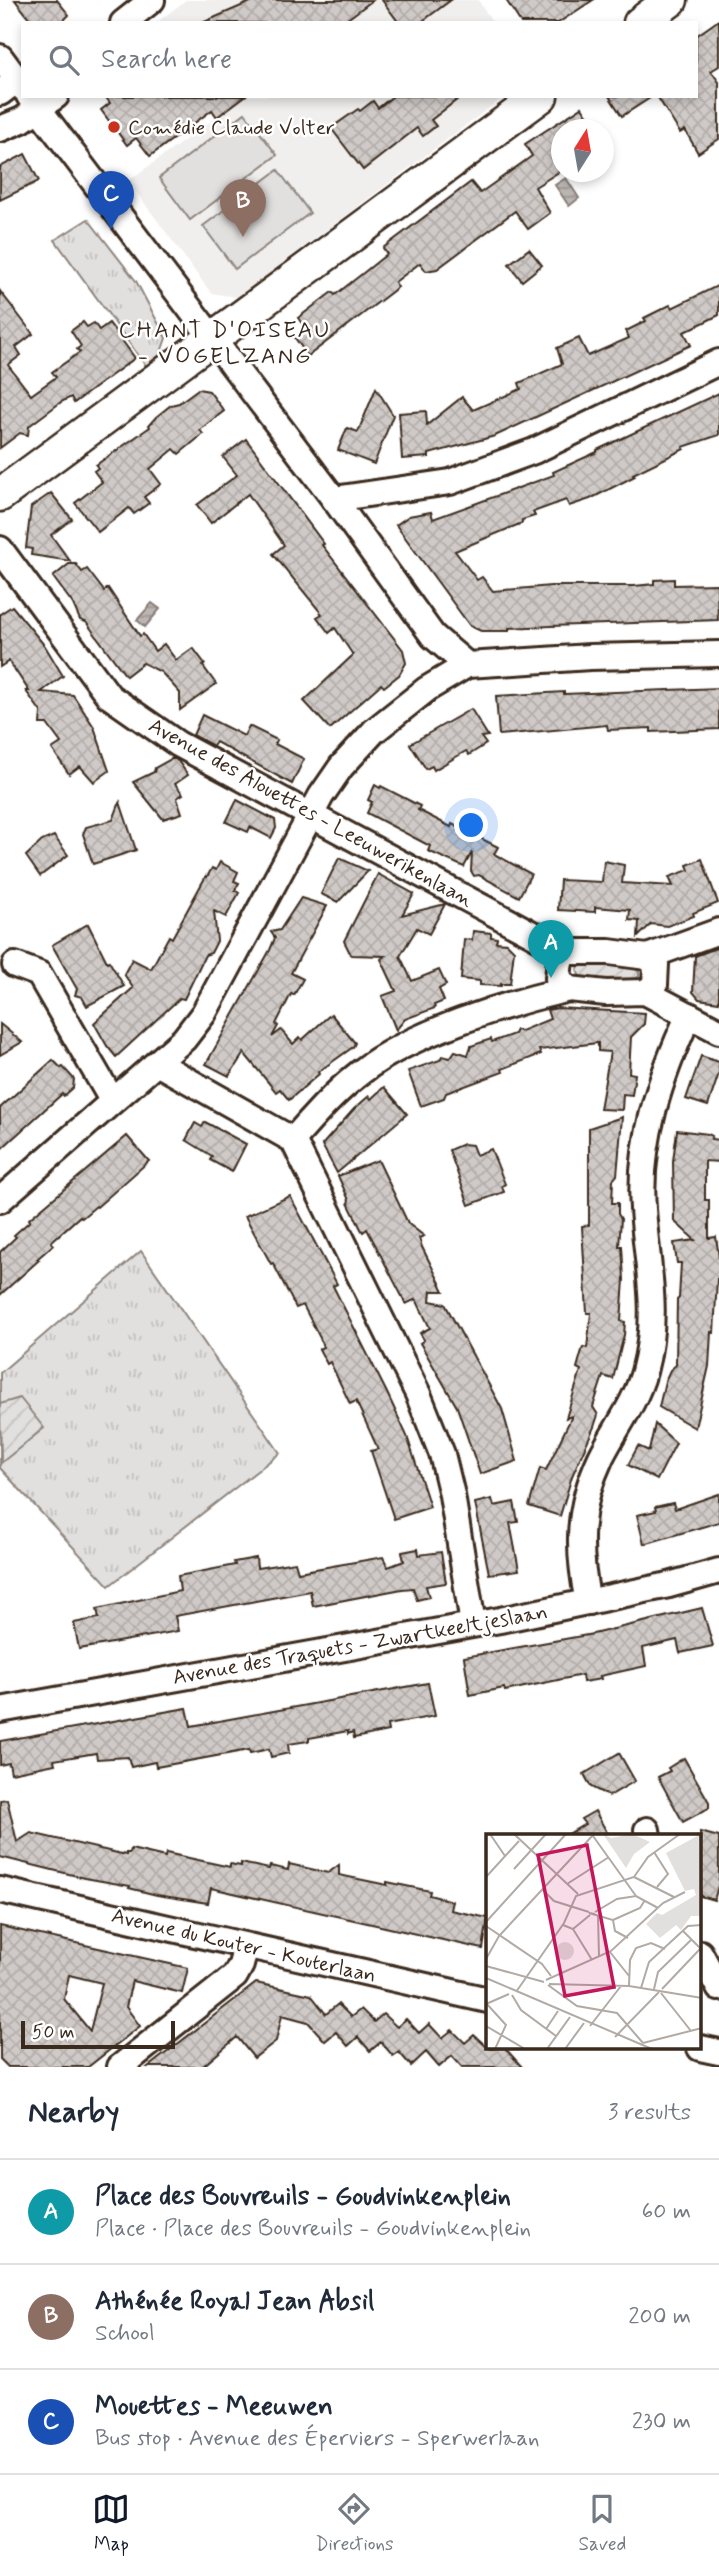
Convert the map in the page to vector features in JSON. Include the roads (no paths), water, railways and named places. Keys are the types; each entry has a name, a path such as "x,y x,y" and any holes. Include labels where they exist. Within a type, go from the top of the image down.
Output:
{"street":[{"path":"126,21 152,0"},
{"path":"643,21 671,0"},
{"path":"0,57 21,86"},
{"path":"0,129 22,120 26,98"},
{"path":"30,98 334,499 433,636 467,665"},
{"path":"0,495 538,98"},
{"path":"334,499 450,482 534,451 719,362"},
{"name":"Avenue des Alouettes - Leeuwerikenlaan","path":"0,549 109,696 178,744 566,952"},
{"path":"427,689 433,656 433,636"},
{"path":"0,1199 184,1039 204,1013 321,796 341,768 374,731 427,689 467,665 590,657 719,654"},
{"path":"569,989 558,978 560,960 566,952 609,952 647,957 719,931"},
{"path":"645,992 655,985 656,964 647,957"},
{"path":"15,965 40,974 112,1100"},
{"path":"293,1140 333,1097 362,1071 398,1047 532,998 569,989 606,993 645,992 719,1031"},
{"path":"588,1602 579,1537 583,1507 601,1457 633,1402 644,1373 653,1316 653,1291 643,1208 644,1161 656,1098 689,1015"},
{"path":"157,1063 293,1140 418,1394 442,1454 452,1495 473,1624"},
{"name":"Avenue des Traquets - Zwartkeeltjeslaan","path":"0,1710 588,1602 669,1585 719,1571"},
{"name":"Avenue du Kouter - Kouterlaan","path":"0,1890 486,2000"},
{"path":"120,2067 235,1976 242,1965 246,1946"},
{"path":"702,1957 719,1988"}],"place":[{"name":"Comédie Claude Volter","path":"114,127"},
{"name":"Mouettes - Meeuwen","path":"111,229"},
{"name":"Athénée Royal Jean Absil","path":"243,237"},
{"name":"Place des Bouvreuils - Goudvinkenplein","path":"551,978"}],"district":[{"name":"CHANT D'OISEAU - VOGELZANG","path":"225,342"}]}
